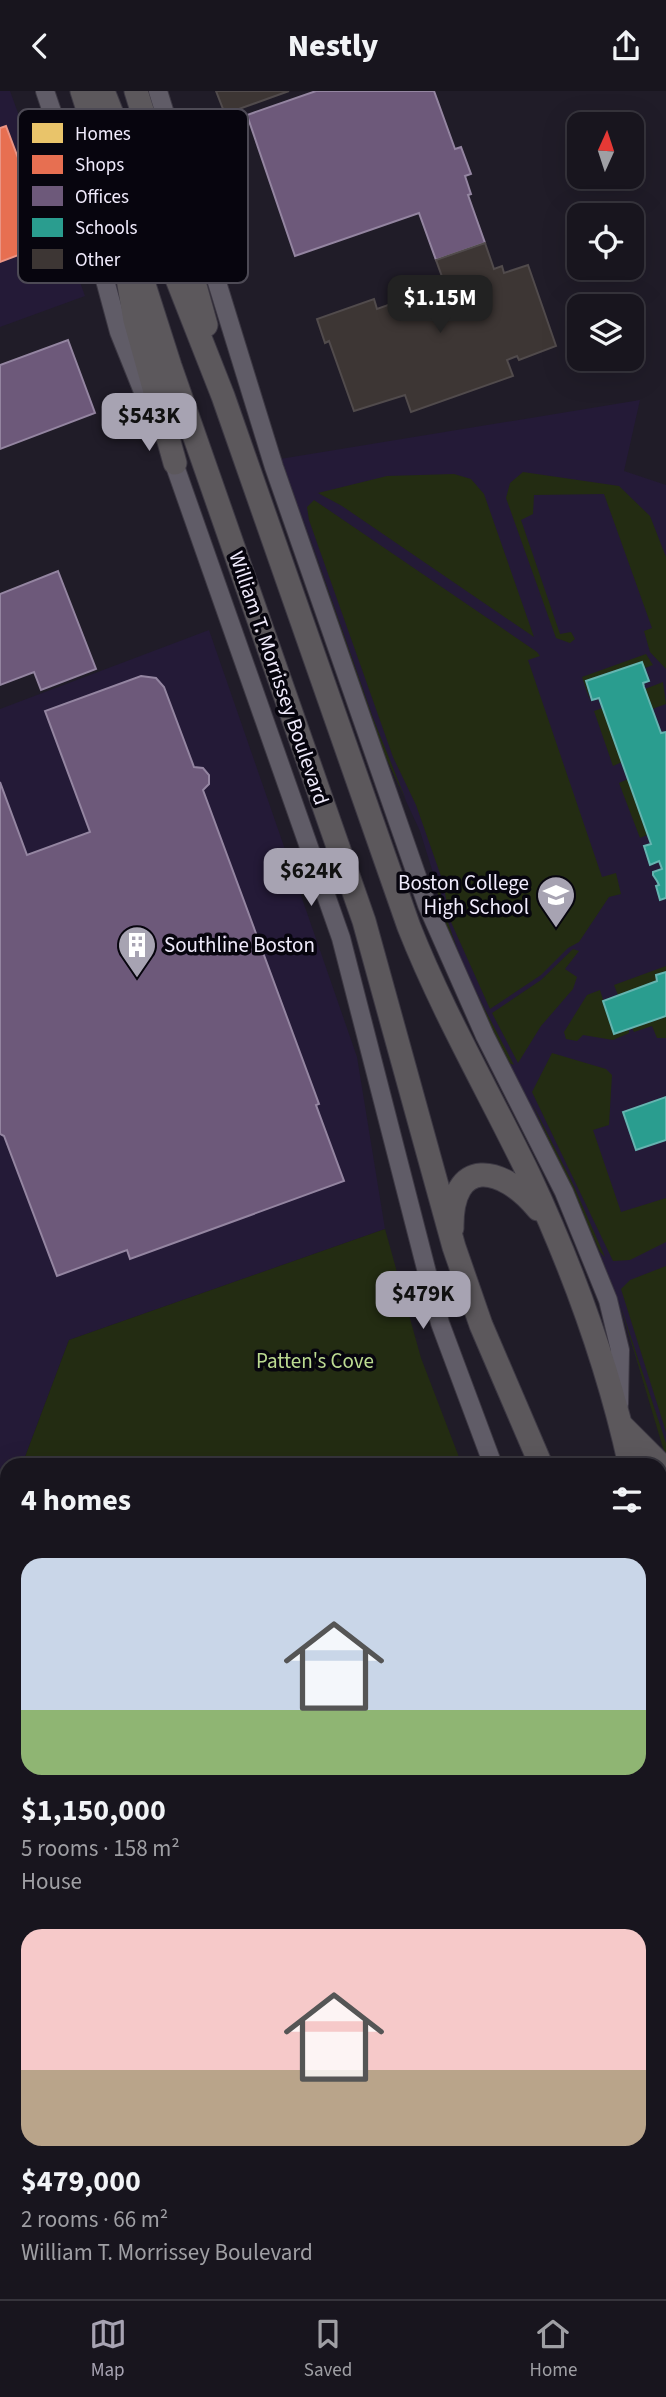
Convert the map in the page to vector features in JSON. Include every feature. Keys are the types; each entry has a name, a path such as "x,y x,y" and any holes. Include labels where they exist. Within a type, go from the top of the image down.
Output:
{"main road":[{"name":"William T. Morrissey Boulevard","path":"82,91 88,109"},
{"name":"William T. Morrissey Boulevard","path":"103,91 110,109"},
{"path":"136,91 142,109"},
{"path":"128,283 133,313 175,463"},
{"name":"William T. Morrissey Boulevard","path":"144,283 167,356 369,939 454,1247 481,1325 538,1458"},
{"name":"William T. Morrissey Boulevard","path":"179,283 223,396 420,954 552,1228 584,1310 621,1425 628,1458"},
{"path":"194,283 223,396"},
{"path":"454,1247 452,1221 456,1194 466,1180 478,1175 490,1174 507,1180 528,1197 552,1228"},
{"path":"621,1425 655,1458"}],"street":[{"name":"William T. Morrissey Boulevard","path":"45,91 51,109"},
{"name":"William T. Morrissey Boulevard","path":"158,91 164,109"},
{"name":"William T. Morrissey Boulevard","path":"106,283 133,371 175,463 346,954 437,1313 490,1458"},
{"name":"William T. Morrissey Boulevard","path":"218,283 278,478 427,905 473,1010 568,1201 608,1300 620,1350 621,1425"}],"shaded area":[{"path":"0,91 10,91 18,113 18,283 80,283 85,296 0,327"},
{"name":"Boston College High School","path":"640,400 624,471 666,485 666,1454 618,1302 597,1246 546,1136 488,1022 441,913 434,876 420,831 383,752 280,459"},
{"name":"Southline Boston","path":"209,630 357,1057 385,1229 69,1340 25,1458 0,1458 0,709"}],"green space":[{"path":"523,472 619,486 650,516 666,557 666,669 650,652 644,631 652,628 604,494 534,495 533,514 521,520 560,634 571,632 575,639 570,643 556,638 506,498 510,483"},
{"path":"454,474 471,479 484,494 534,637 342,506 318,493 387,476"},
{"path":"314,500 537,652 540,656 528,660 602,877 616,873 621,894 609,897 579,942 568,948 541,975 490,1009 451,922 442,879 416,805 393,757 309,520 307,507"},
{"path":"301,512 373,718 406,800 383,752"},
{"path":"646,654 653,665 645,668 642,662 586,681 590,701 582,677"},
{"path":"663,682 666,704 652,709 645,689"},
{"path":"603,708 622,762 613,766 594,711"},
{"path":"628,779 647,835 640,838 619,783"},
{"path":"439,884 451,932 460,955 514,1065 509,1063 456,954 441,908 436,885"},
{"path":"573,949 579,951 565,969 577,977 573,989 541,1026 518,1063 492,1013 541,980"},
{"path":"666,966 666,972 656,975 657,981 618,995 614,985"},
{"path":"600,990 614,1034 629,1029 629,1033 613,1040 583,1035 577,1041 566,1039 564,1032 587,995"},
{"path":"666,1016 666,1038 657,1038 652,1026 634,1032 632,1028"},
{"path":"552,1053 606,1069 612,1075 609,1125 593,1130 621,1212 666,1198 666,1242 630,1260 613,1261 532,1092"},
{"path":"530,1099 573,1184 605,1257 600,1252"},
{"name":"Patten's Cove","path":"385,1229 421,1358 459,1458 25,1458 69,1340"},
{"path":"666,1266 666,1432 621,1289 630,1280"},
{"path":"619,1301 666,1443 666,1454 663,1448"}],"building: Shops":[{"path":"6,126 18,158 18,255 0,262 0,128"}],"building: Offices":[{"path":"316,91 434,91 455,149 461,147 471,174 465,176 471,194 468,195 485,243 436,260 419,213 295,256 248,115"},
{"path":"68,340 95,413 0,449 0,365"},
{"path":"58,571 96,669 41,690 34,672 0,685 0,594"},
{"name":"Southline Boston","path":"141,676 156,678 164,687 194,767 203,768 209,775 209,784 203,790 319,1104 316,1105 344,1181 130,1259 127,1250 57,1276 4,1136 0,1134 0,782 27,855 90,832 45,711"}],"building: Schools":[{"path":"642,662 649,681 643,683 644,687 661,733 666,732 666,898 660,900 656,886 659,885 653,872 662,869 659,861 650,865 644,846 651,844 599,698 592,700 586,681"},
{"path":"666,972 666,1016 614,1034 603,1001 657,981 656,975"},
{"path":"666,1097 666,1140 636,1150 623,1112"}],"building: Other":[{"path":"216,91 289,91 239,109 223,109"},
{"path":"485,243 494,269 502,266 504,273 528,265 556,346 519,360 517,356 507,360 513,376 411,412 405,395 354,411 329,341 325,343 317,319 374,299 377,309 445,285 436,260"}],"place":[{"name":"Boston College High School","path":"556,929"},
{"name":"Southline Boston","path":"137,979"}]}
